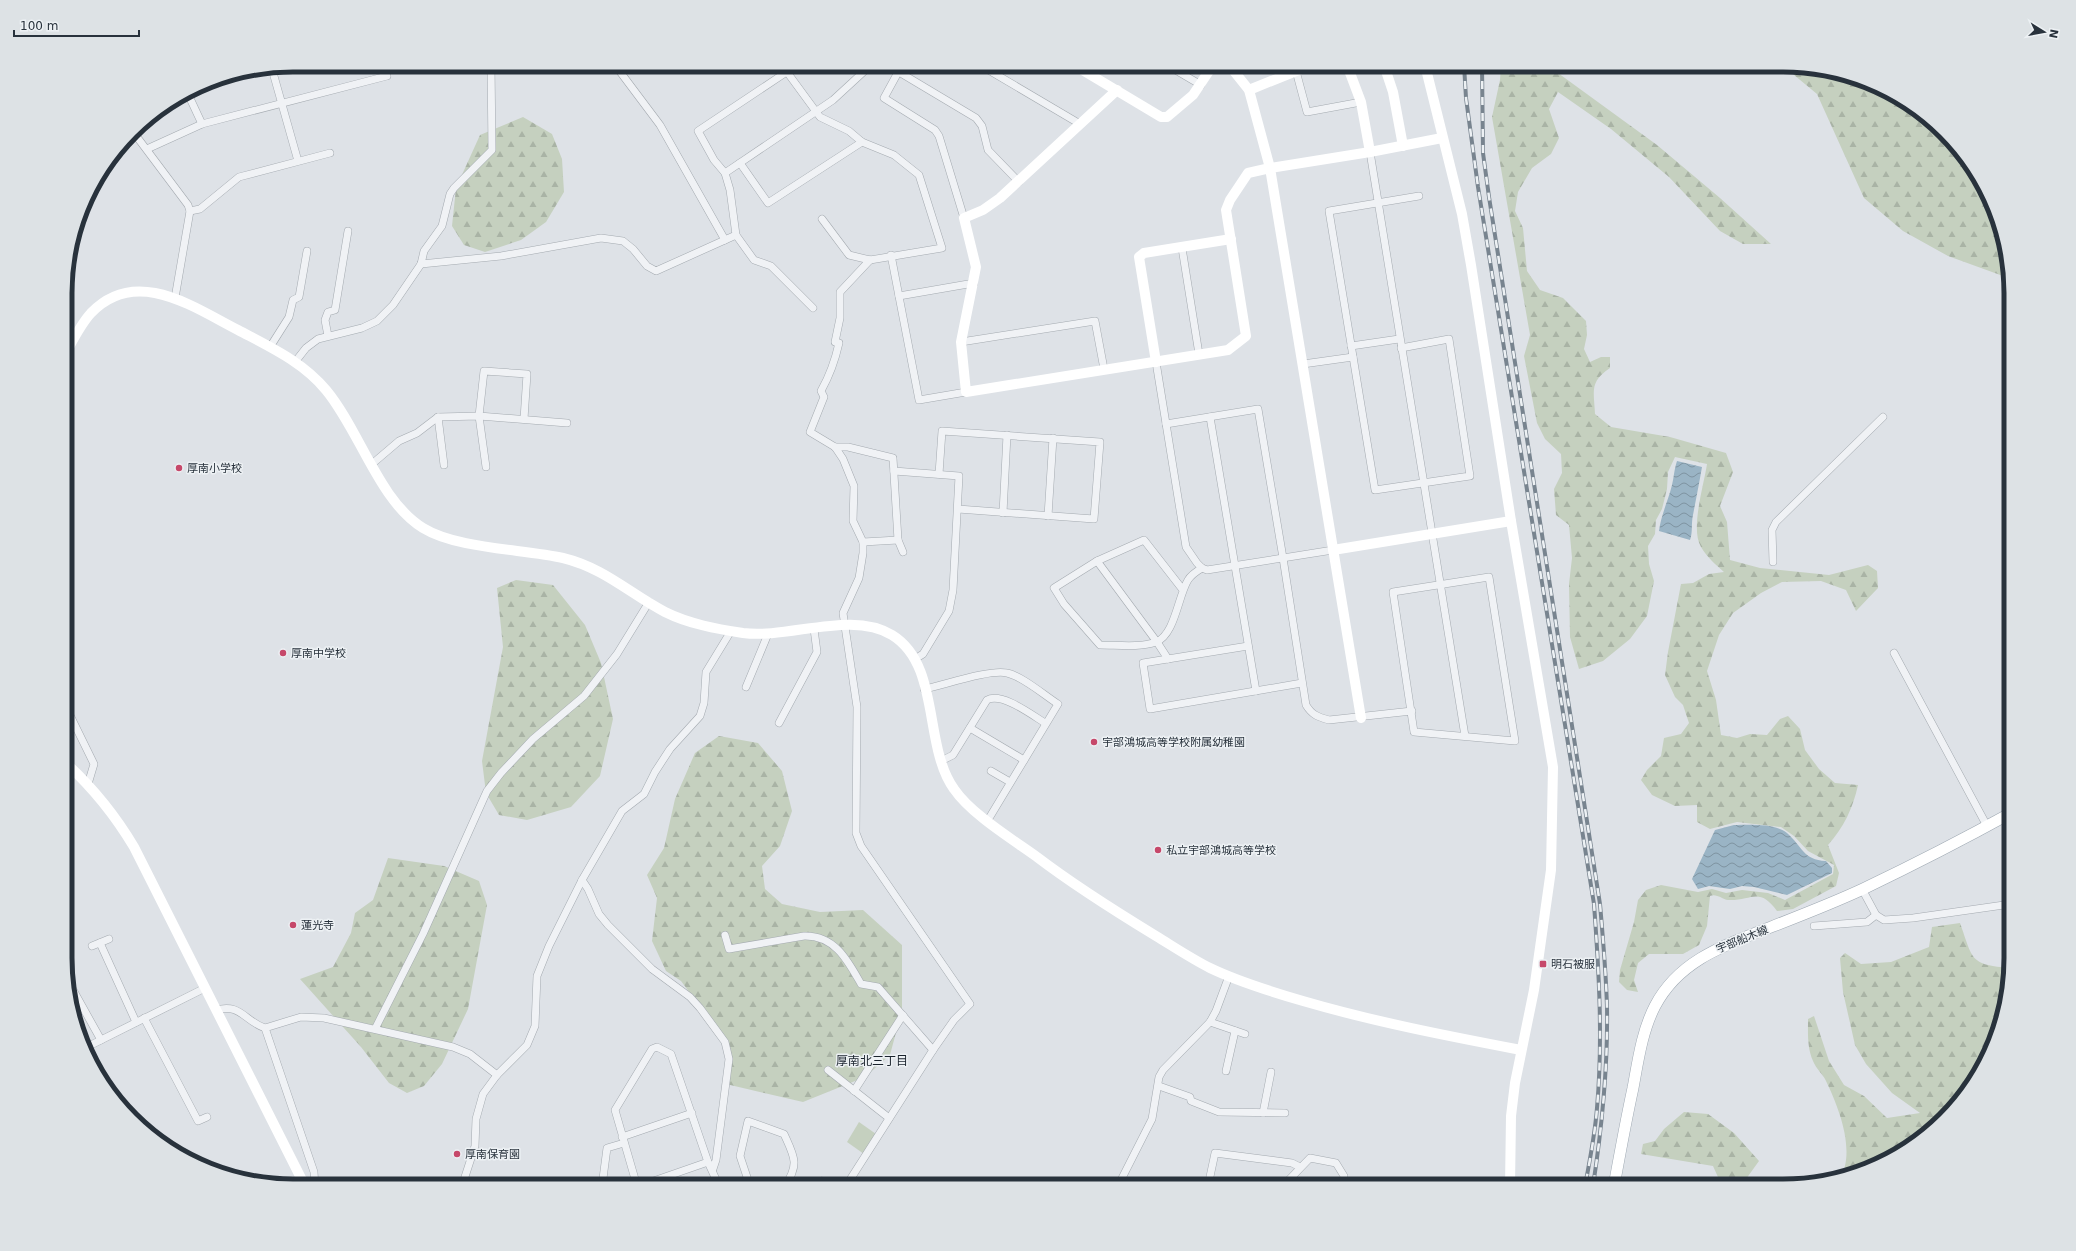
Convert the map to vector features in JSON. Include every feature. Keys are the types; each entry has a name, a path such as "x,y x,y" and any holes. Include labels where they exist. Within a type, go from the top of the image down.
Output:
{"main road":[{"name":"宇部船木線","path":"1615,1179 1640,1051 1654,1007 1673,981 1693,962 1728,943 1806,913 1862,889 2004,816"}],"street":[{"path":"295,362 306,348 318,339 362,328 377,321 393,304 422,264 424,251 442,226 450,194 454,188 492,150 491,72"},
{"path":"620,72 660,125 725,240"},
{"path":"813,308 771,266 754,260 736,235 730,190 725,173 714,160 698,131 787,72 820,117 849,131 862,142 894,155 919,176 942,248 870,260 849,255 822,219"},
{"path":"725,173 834,100 864,72"},
{"path":"966,392 961,342 976,267 964,218 939,136 935,130 884,98 899,72 976,118 982,126 988,150 1019,182"},
{"path":"992,72 1080,124"},
{"path":"1086,72 1161,117 1167,117 1193,96 1209,72"},
{"path":"1179,72 1201,85"},
{"path":"1235,72 1249,90 1270,168 1361,718"},
{"path":"1249,90 1294,72"},
{"path":"1296,72 1307,112 1361,102"},
{"path":"1350,72 1361,102 1370,152 1400,348 1441,585 1465,736"},
{"path":"1386,72 1393,92 1403,146"},
{"path":"1427,72 1462,214 1511,521 1553,767 1552,841 1548,896 1534,990 1515,1083 1512,1116 1510,1179"},
{"path":"273,73 298,161"},
{"path":"147,150 202,124 387,76"},
{"path":"964,218 983,210 1000,198 1117,90"},
{"path":"190,98 202,124"},
{"path":"137,137 188,206 190,211 175,298"},
{"path":"891,256 919,400 1228,350 1246,336 1226,210 1230,200 1248,173 1442,138"},
{"path":"740,163 768,204 862,142"},
{"path":"190,211 200,209 239,177 330,153"},
{"path":"1400,348 1449,339 1470,476 1375,490 1329,211 1419,196"},
{"path":"328,336 325,320 328,312 335,310 348,231"},
{"path":"422,264 501,256 601,238 623,241 633,249 647,266 656,271 736,235"},
{"path":"1231,239 1144,253 1139,257 1186,547 1202,568 1207,570 1235,566 1511,521"},
{"path":"1182,248 1199,354"},
{"path":"270,347 289,316 293,300 299,297 307,252"},
{"path":"850,1179 933,1050 954,1020 970,1004 861,846 856,826 857,707 843,614 859,578 863,553 863,542 853,521 854,486 843,459 835,447 810,432 824,397 820,391 830,377 839,343 835,342 840,318 840,292 870,260"},
{"path":"899,296 974,283"},
{"path":"72,343 87,318 100,305 109,300 137,291 155,292 175,298 270,347 306,370 326,390 345,416 372,464 400,508 415,522 431,532 461,541 559,557 577,562 610,576 649,602 682,619 731,631 768,634 845,625 865,625 889,633 904,644 915,660 924,689 946,776 965,803 1065,878 1111,909 1208,967 1280,995 1373,1020 1522,1050"},
{"path":"961,342 1095,321 1104,369"},
{"path":"1352,346 1399,339"},
{"path":"1303,364 1353,357"},
{"path":"486,467 479,416 484,371 527,374 524,419"},
{"path":"1166,424 1258,409 1302,684 1306,705 1310,713 1329,720 1361,718 1412,711"},
{"path":"372,464 399,441 417,433 438,417 479,416 567,422"},
{"path":"438,417 444,465"},
{"path":"1210,417 1256,691"},
{"path":"1773,562 1772,530 1776,522 1883,417"},
{"path":"939,474 942,431 1100,442 1094,519 958,509"},
{"path":"1003,513 1007,435"},
{"path":"1048,516 1053,438"},
{"path":"835,447 848,447 893,458 898,540 902,552"},
{"path":"894,471 959,476 953,590 949,611 923,654 915,660"},
{"path":"863,542 898,540"},
{"path":"1183,590 1144,540 1097,561 1054,588 1064,604 1100,645 1143,645 1158,642 1173,620 1188,578 1202,568"},
{"path":"1097,561 1158,642 1168,659"},
{"path":"1489,577 1515,741 1414,732 1412,711 1393,592 1489,577"},
{"path":"376,1029 424,934 487,791 501,773 534,739 584,696 617,654 649,602"},
{"path":"779,723 817,652 814,629"},
{"path":"464,1179 475,1146 478,1106 483,1094 497,1075 520,1053 532,1035 537,1014 537,976 549,946 582,880 622,811 644,794 670,749 700,716 704,703 706,672 731,631"},
{"path":"746,687 768,634"},
{"path":"1248,646 1144,663 1150,709 1302,684"},
{"path":"1894,653 1987,826"},
{"path":"924,689 994,673 1007,673 1017,677 1058,704 1045,723 988,820"},
{"path":"941,761 953,755 987,700 992,697 1003,699 1045,723"},
{"path":"72,719 94,764 94,771 88,784"},
{"path":"970,728 1024,760"},
{"path":"72,769 88,784 121,824 134,847 301,1179"},
{"path":"991,770 1010,782"},
{"path":"582,880 588,889 599,914 608,925 652,969 690,997 725,1042 729,1059 716,1160 713,1169"},
{"path":"1862,889 1876,915 1884,920 1913,918 2004,905"},
{"path":"1814,926 1867,922 1876,915"},
{"path":"725,935 729,949 804,936 814,936 824,939 841,951 861,984 878,987 933,1050"},
{"path":"92,946 109,939"},
{"path":"100,943 136,1022"},
{"path":"1122,1179 1152,1119 1159,1077 1163,1070 1210,1022 1229,976"},
{"path":"90,1045 205,988"},
{"path":"75,993 101,1040"},
{"path":"216,1010 226,1007 233,1008 238,1010 252,1022 265,1028 292,1018 311,1016 376,1029 453,1047 470,1054 497,1075"},
{"path":"854,1091 903,1015"},
{"path":"144,1018 198,1121 208,1117"},
{"path":"1210,1022 1244,1034"},
{"path":"265,1028 314,1172 314,1179"},
{"path":"1226,1071 1235,1031"},
{"path":"636,1179 615,1110 652,1049 657,1047 671,1054 708,1162 713,1169 717,1179"},
{"path":"828,1070 889,1118"},
{"path":"1263,1113 1271,1072"},
{"path":"1158,1086 1190,1097 1191,1101 1219,1112 1286,1113"},
{"path":"603,1179 607,1148 623,1140 692,1113"},
{"path":"748,1179 740,1156 748,1122 784,1134 795,1160 793,1174 790,1179"},
{"path":"1210,1179 1215,1154 1292,1162 1300,1167"},
{"path":"1289,1179 1310,1158 1336,1163 1344,1176 1344,1179"},
{"path":"658,1179 708,1162"}],"green space":[{"path":"1501,72 1557,72 1657,145 1720,198 1771,244 1743,244 1720,231 1669,177 1611,129 1558,92 1549,109 1559,138 1551,154 1532,168 1518,192 1515,211 1523,228 1527,271 1540,290 1563,298 1586,321 1587,335 1584,349 1590,362 1601,357 1610,357 1610,368 1599,378 1594,388 1595,414 1611,427 1670,437 1726,453 1733,472 1720,506 1727,522 1730,560 1760,568 1829,575 1868,565 1877,571 1878,588 1856,611 1846,590 1821,581 1782,582 1761,593 1733,613 1719,635 1707,671 1716,700 1721,735 1737,738 1750,734 1767,735 1780,719 1788,716 1800,729 1805,750 1819,769 1835,783 1858,785 1847,817 1839,831 1828,845 1839,873 1836,886 1793,909 1777,911 1771,903 1760,897 1755,896 1728,900 1717,896 1710,896 1707,926 1699,945 1683,954 1649,954 1638,963 1634,980 1638,992 1627,990 1619,982 1620,970 1634,922 1638,900 1646,890 1661,885 1698,892 1712,889 1726,893 1742,890 1768,893 1785,900 1833,874 1834,865 1808,851 1794,836 1781,827 1737,822 1710,829 1697,822 1697,805 1675,806 1652,795 1641,780 1647,770 1661,756 1664,738 1681,734 1689,723 1683,705 1675,697 1665,675 1681,584 1693,583 1709,574 1724,572 1706,554 1698,539 1697,518 1707,464 1675,457 1668,472 1667,489 1662,509 1656,520 1655,534 1648,546 1649,564 1654,581 1647,616 1630,639 1603,661 1579,669 1570,637 1569,584 1572,558 1569,525 1556,515 1554,489 1562,473 1561,454 1545,439 1537,423 1524,356 1530,335 1492,117"},
{"path":"1790,72 1826,76 1867,89 1906,109 1929,127 1949,147 1967,170 1981,195 1992,222 2000,250 2004,276 1948,256 1903,231 1864,198 1817,94"},
{"path":"523,117 552,134 562,159 564,192 546,222 521,240 485,252 464,245 452,226 456,188 480,135"},
{"path":"516,580 553,585 585,625 601,663 613,719 600,776 571,807 527,820 499,815 486,793 482,761 503,647 497,588"},
{"path":"719,736 758,743 782,771 792,811 780,846 762,866 765,889 782,904 820,912 863,910 902,945 902,1010 890,1055 865,1077 803,1102 726,1084 728,1044 681,981 666,971 652,941 657,898 647,875 664,848 675,799 695,753"},
{"path":"388,858 444,866 479,881 487,905 468,1009 442,1064 424,1086 407,1093 389,1083 361,1047 300,979 333,967 351,933 355,913 373,900"},
{"path":"1960,923 1971,952 1975,958 1987,965 2004,968 2000,1001 1992,1029 1981,1056 1967,1081 1949,1104 1929,1124 1906,1142 1881,1156 1844,1170 1846,1143 1844,1130 1836,1104 1825,1078 1814,1064 1811,1056 1808,1040 1808,1019 1814,1016 1829,1061 1844,1085 1864,1096 1887,1118 1920,1113 1892,1093 1866,1064 1855,1045 1843,992 1840,958 1845,953 1861,964 1891,962 1929,947 1932,927"},
{"path":"1684,1112 1708,1114 1734,1133 1759,1161 1746,1179 1719,1179 1713,1166 1641,1154 1643,1144 1655,1141 1664,1129"},
{"path":"859,1122 876,1134 864,1154 847,1142"}],"water":[{"path":"1677,461 1702,467 1692,518 1690,540 1659,531"},
{"path":"1734,825 1761,825 1782,830 1787,833 1804,852 1812,858 1826,861 1832,868 1832,873 1787,895 1754,887 1742,886 1730,889 1709,886 1698,889 1692,879 1715,830"}],"railway":[{"path":"1464,72 1466,98 1478,187 1594,904 1599,980 1600,1057 1596,1118 1586,1179"},
{"path":"1482,72 1483,153 1489,197 1600,904 1607,994 1607,1029 1602,1119 1594,1179"}],"place":[{"name":"厚南小学校","path":"179,468"},
{"name":"厚南中学校","path":"283,653"},
{"name":"宇部鴻城高等学校附属幼稚園","path":"1094,742"},
{"name":"私立宇部鴻城高等学校","path":"1158,850"},
{"name":"蓮光寺","path":"293,925"},
{"name":"明石被服","path":"1543,964"},
{"name":"厚南保育園","path":"457,1154"}],"district":[{"name":"厚南北三丁目","path":"872,1061"}]}
